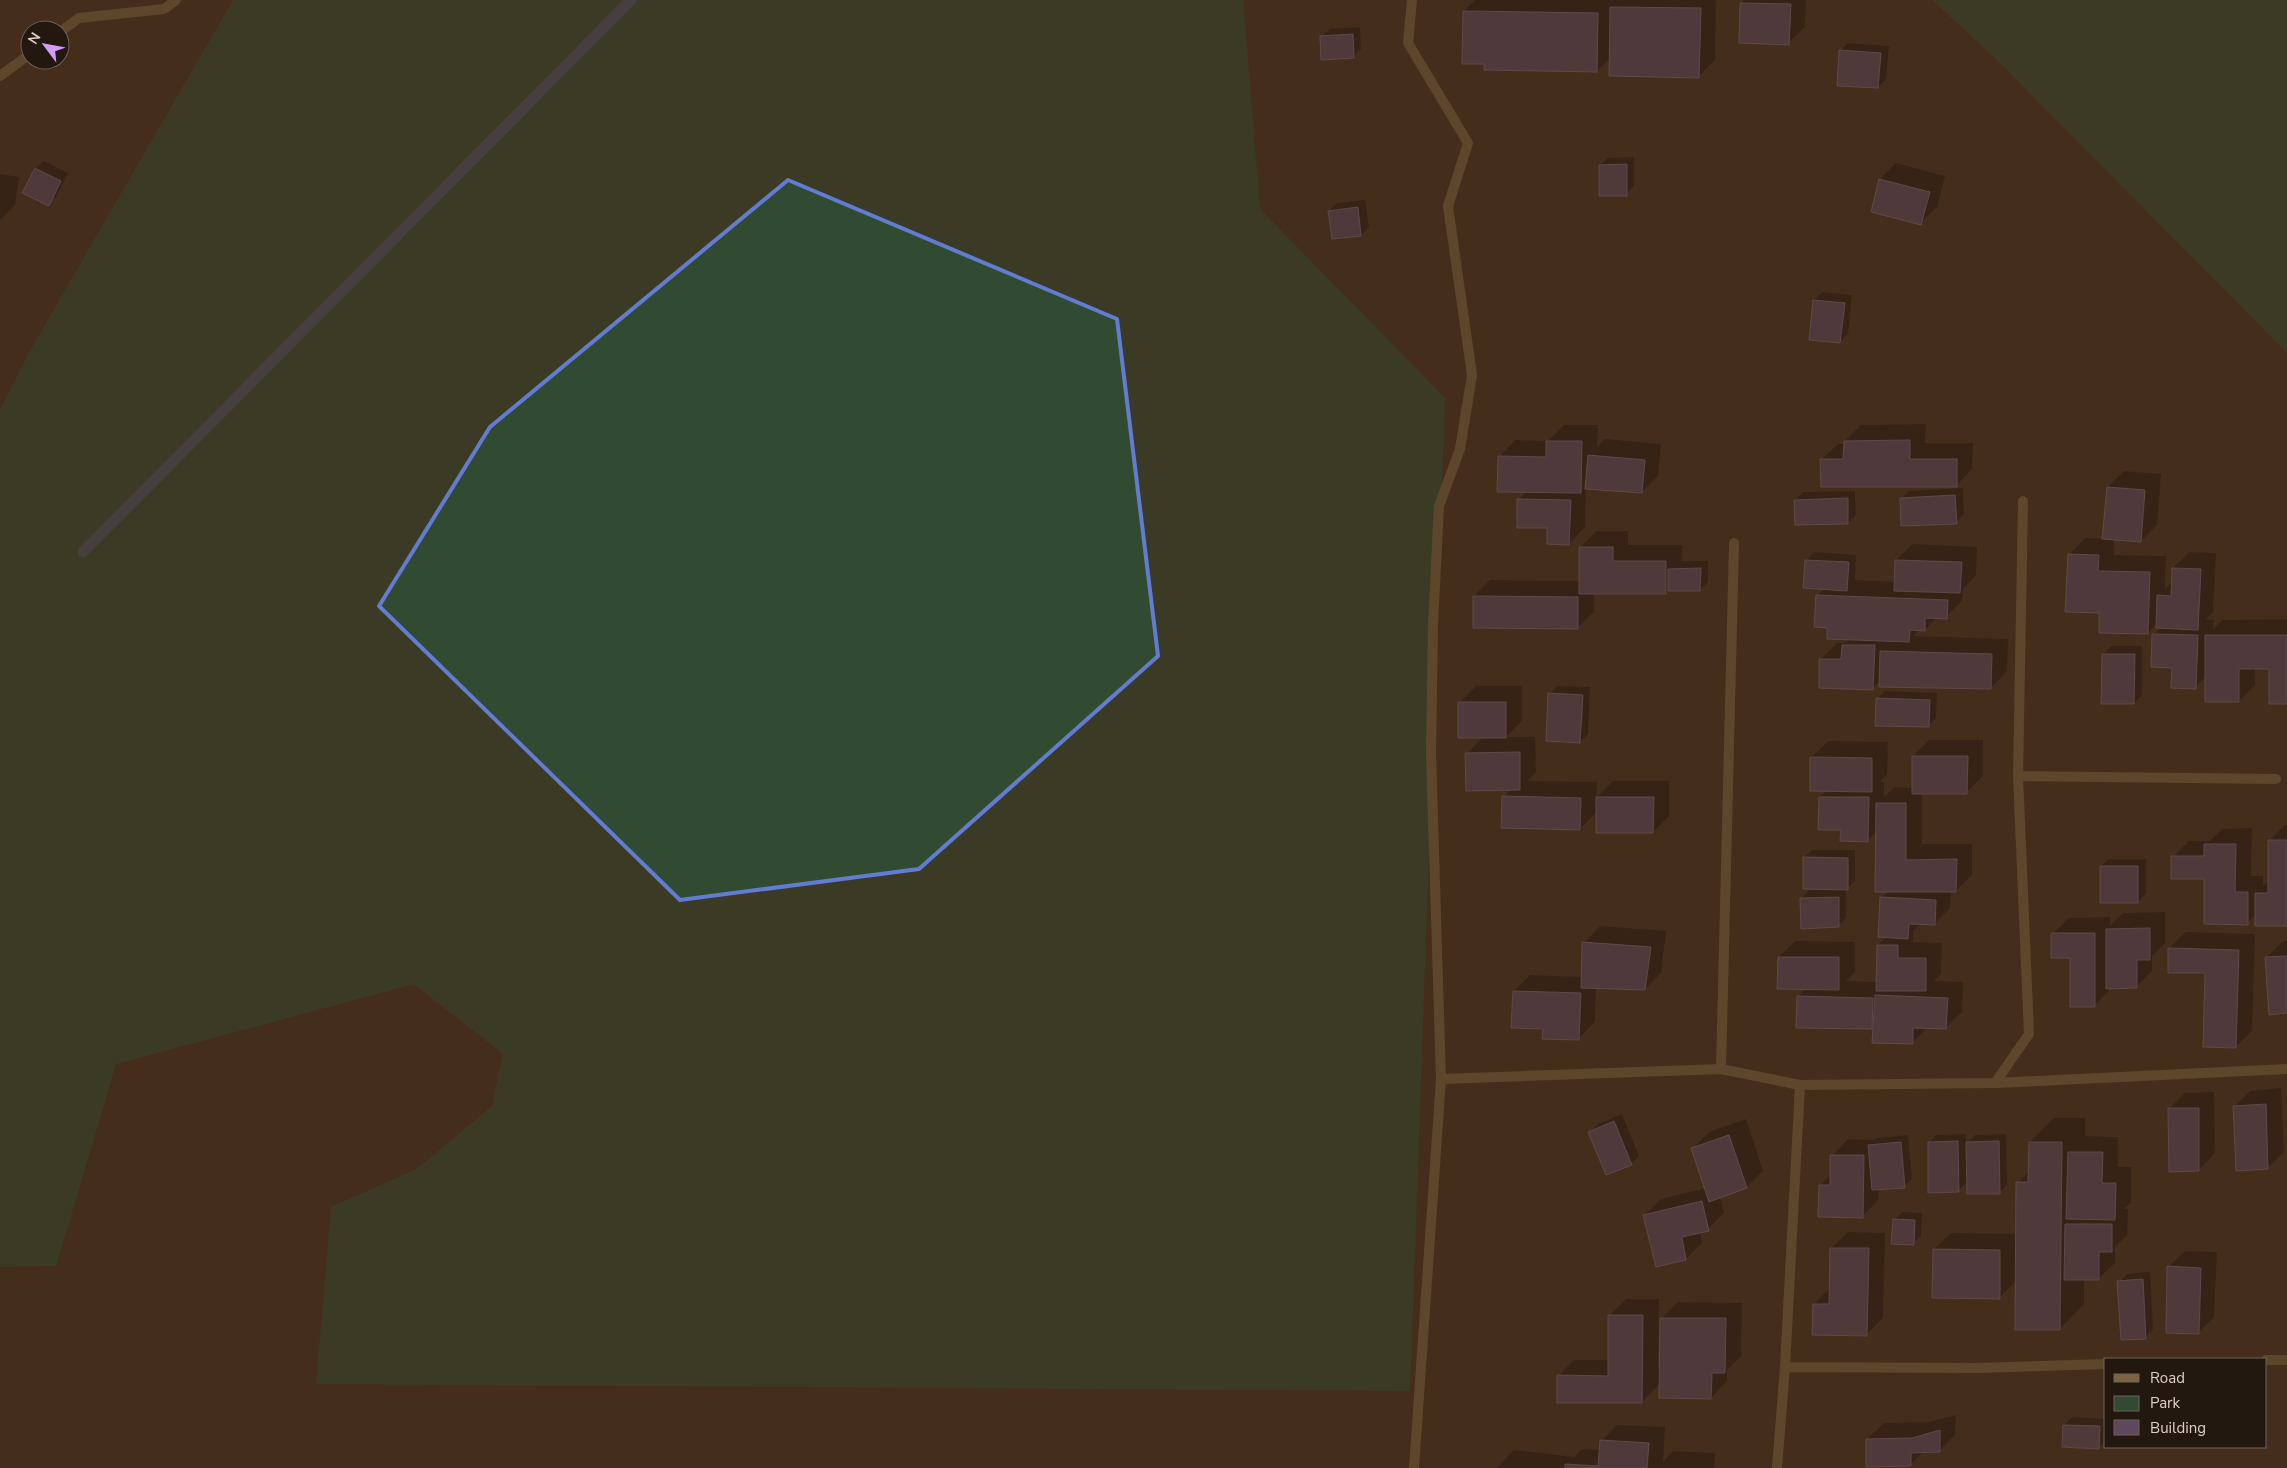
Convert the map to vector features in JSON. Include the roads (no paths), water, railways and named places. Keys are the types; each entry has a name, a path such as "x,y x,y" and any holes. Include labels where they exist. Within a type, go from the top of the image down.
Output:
{"street":[{"path":"70,25 79,18 164,9 176,0"},
{"path":"1412,0 1408,43 1468,143 1448,206 1472,375 1460,449 1439,506 1433,625 1431,753 1441,1079 1414,1468"},
{"path":"0,76 20,61"},
{"path":"1995,1083 2029,1034 2018,776 2023,501"},
{"path":"1721,1069 1734,543"},
{"path":"2018,776 2276,779"},
{"path":"1441,1079 1721,1069 1800,1085 1995,1083 2287,1069"},
{"path":"1776,1468 1785,1366 1800,1085"},
{"path":"2267,1360 2287,1360"},
{"path":"1785,1366 1978,1368 2104,1364"}],"waterway":[{"path":"83,552 631,0"}]}
